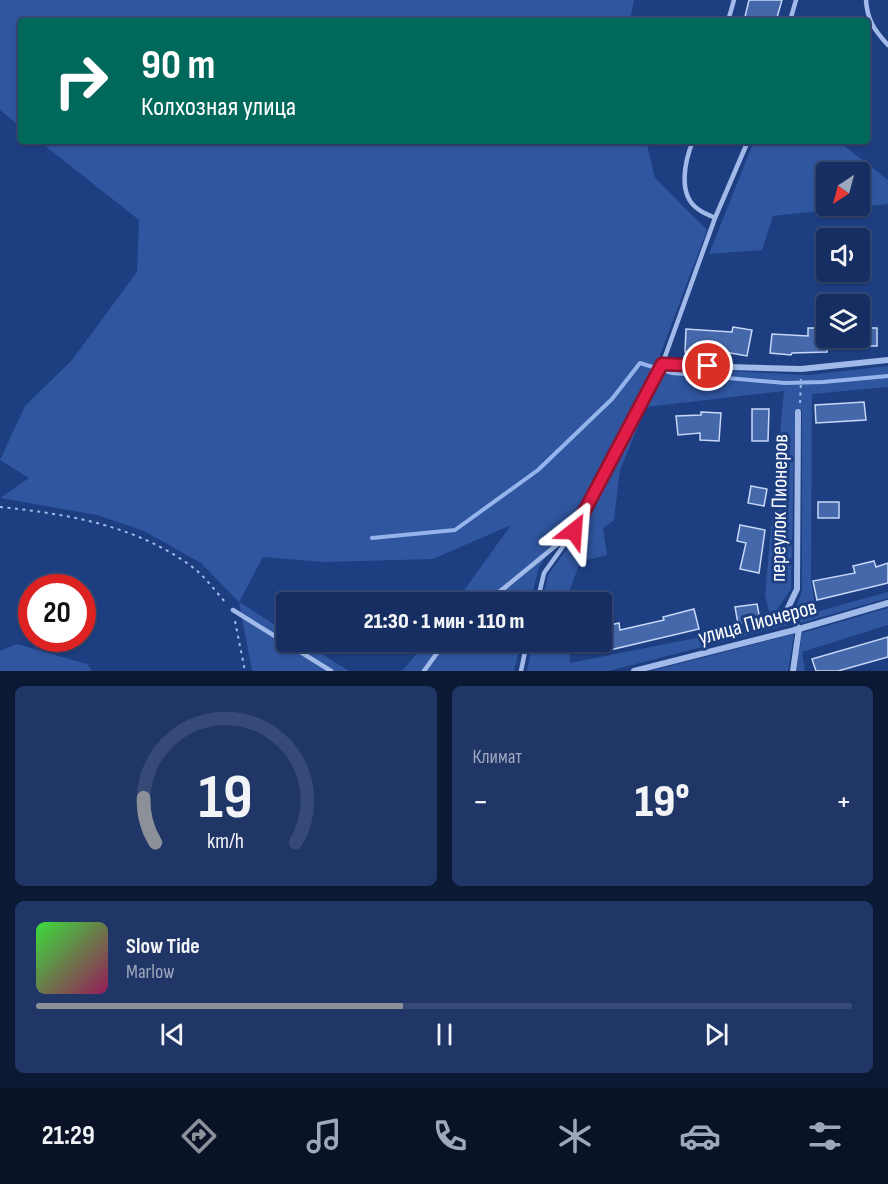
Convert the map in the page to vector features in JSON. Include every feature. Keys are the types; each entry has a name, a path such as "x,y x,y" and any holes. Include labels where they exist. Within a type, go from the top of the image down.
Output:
{"street":[{"path":"662,364 801,369 888,360"},
{"name":"переулок Пионеров","path":"793,671 799,629 786,612 797,589 798,412"},
{"name":"улица Пионеров","path":"634,671 799,629 888,603"}],"lane":[{"path":"729,18 734,0"},
{"path":"791,18 796,0"},
{"path":"866,0 868,18"},
{"path":"870,21 888,45"},
{"path":"692,144 686,155 685,176 688,197 696,208 715,218"},
{"path":"540,592 544,573 574,531 662,364 715,218 747,144"},
{"path":"499,592 574,531"},
{"path":"233,610 331,671"},
{"path":"424,671 438,652"},
{"path":"521,671 525,652"}],"path":[{"path":"801,377 801,394"},
{"path":"0,507 51,512 98,523 142,538 195,570 233,610 245,671"}],"shaded area":[{"path":"0,0 634,0 631,18 18,18 18,125 0,110"},
{"path":"43,144 647,144 655,178 707,230 657,363 576,514 539,567 533,592 463,592 511,525 433,559 324,562 263,557 239,602 201,563 144,531 97,515 0,498 29,478 0,460 25,406 72,360 137,272 139,220"},
{"path":"753,144 842,144 865,162 816,162 816,212 773,216 762,250 709,254"},
{"path":"870,166 888,180 888,204 870,206"},
{"path":"888,366 888,387 812,394 811,580 816,612 888,592 888,598 801,623 794,613 802,591 802,410 795,410 791,589 776,611 787,625 609,671 527,671 531,652 569,652 570,663 772,623 765,595 784,391 646,407 620,470 614,520 603,528 607,555 580,562 569,592 544,592 548,575 579,532 664,368 809,375"},
{"path":"239,602 276,626 276,652 318,652 349,671 252,671"},
{"path":"888,608 888,625 802,652 805,671 796,671 802,633"},
{"path":"794,634 788,671 651,671"},
{"path":"17,644 18,652 45,652 87,664 92,671 0,671 0,651"},
{"path":"418,652 519,652 514,671 402,671"}],"building":[{"path":"749,0 782,0 777,18 745,18"},
{"path":"733,327 752,330 747,356 713,350 713,353 685,352 686,329 732,332"},
{"path":"808,328 816,328 816,348 827,348 827,352 792,353 791,355 770,353 772,334 808,336"},
{"path":"870,328 877,328 877,346 870,346"},
{"path":"864,402 866,420 816,423 815,405"},
{"path":"752,409 769,409 768,441 752,441"},
{"path":"701,412 721,413 719,441 700,440 700,433 678,435 676,416 701,415"},
{"path":"751,486 767,489 764,506 748,503"},
{"path":"818,502 839,502 839,518 818,518"},
{"path":"740,525 765,530 759,573 740,569 746,543 737,541"},
{"path":"874,561 876,567 888,563 888,583 817,600 813,581 855,573 853,566"},
{"path":"757,604 760,620 738,624 735,607"},
{"path":"694,609 699,629 612,649 612,625 619,623 620,630 664,620 663,617"},
{"path":"888,637 888,657 838,671 816,671 812,659"}],"waterway":[{"path":"372,538 455,530 538,470 612,399 640,363 672,373 785,383 888,376"}],"route":[{"path":"574,531 662,364 708,366"}]}
